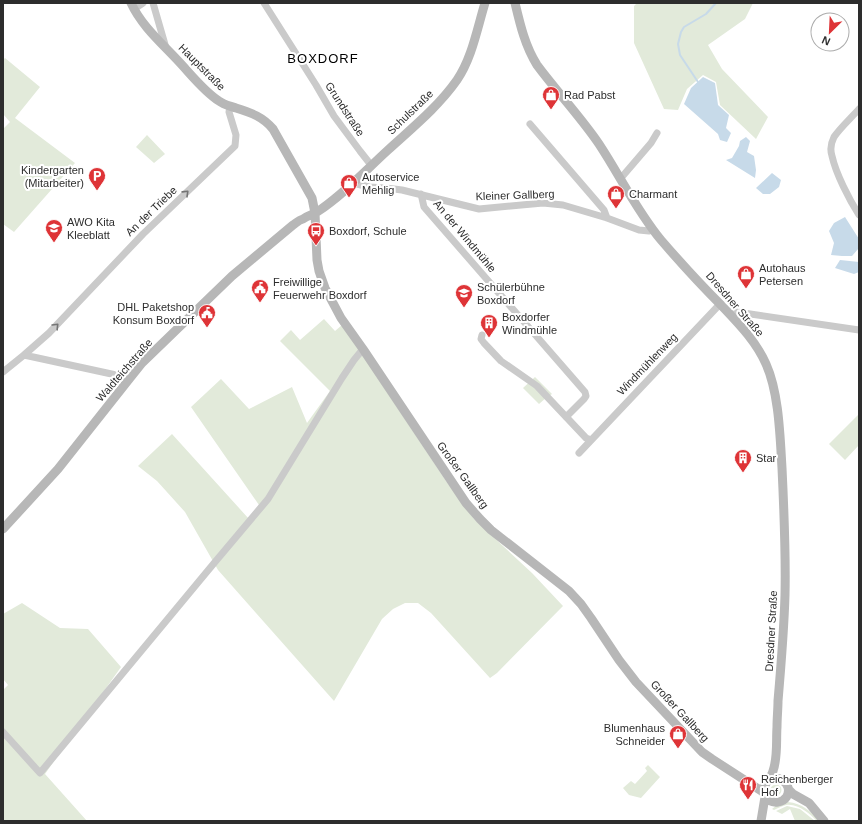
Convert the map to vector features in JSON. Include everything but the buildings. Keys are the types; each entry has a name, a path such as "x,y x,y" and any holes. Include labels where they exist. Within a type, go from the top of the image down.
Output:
{"street":[{"path":"132,6 143,3"},
{"path":"153,3 166,48"},
{"name":"Grundstraße","path":"264,3 316,84 334,116 372,165"},
{"name":"Schulstraße","path":"316,213 353,183 431,110 457,80 469,56 485,3"},
{"name":"Dresdner Straße","path":"515,3 526,44 537,65 582,120 653,229 750,337 767,365 774,390 779,424 783,489 785,612 774,768 766,788 762,821"},
{"name":"Hauptstraße","path":"132,6 141,20 200,85 214,98 221,103 256,115 266,121 273,129 312,198 316,213"},
{"name":"An der Triebe","path":"3,372 49,333 143,234 235,146 236,135 229,112 230,106"},
{"path":"859,109 834,138 831,146 831,154 847,193 859,215"},
{"path":"530,124 604,210 607,218"},
{"path":"621,178 651,143 657,133"},
{"name":"Kleiner Gallberg","path":"353,183 370,187 421,194 479,209 543,203 563,204 639,230 649,231 653,229"},
{"name":"An der Windmühle","path":"421,194 424,207 585,392 586,396 584,399 566,417"},
{"name":"Großer Gallberg","path":"316,213 317,260 325,288 341,318 466,503 491,530 576,598 592,618 619,660 636,682 702,752 766,788"},
{"name":"Waldteichstraße","path":"3,528 58,469 142,363 232,276 293,225 316,213"},
{"name":"Windmühlenweg","path":"579,453 720,304"},
{"path":"730,314 737,312 859,330"},
{"path":"482,335 481,339 502,362 537,386 586,438 591,440"},
{"path":"3,732 40,773 268,499 342,378 363,349"},
{"path":"25,354 130,378"},
{"name":"Dresdner Straße","path":"776,746 783,780"},
{"path":"776,778 783,780 787,784 788,795 780,802 776,803 770,801 766,788 776,778"},
{"path":"788,790 809,803 824,821"},
{"path":"785,799 794,801 817,811"},
{"name":"Dresdner Straße","path":"762,821 776,803"}],"green space":[{"path":"637,3 753,3 745,19 708,45 722,69 768,117 756,139 720,105 716,82 703,75 687,89 678,110 664,109 634,43 634,6"},
{"path":"5,58 40,87 15,118 75,163 14,232 3,224 3,129 10,122 3,114 3,60"},
{"path":"147,135 165,154 154,163 136,147"},
{"path":"324,319 335,331 342,325 446,481 474,519 532,573 563,606 497,673 490,678 431,613 418,603 405,603 393,609 382,619 334,701 218,570 185,512 157,481 138,466 172,434 249,519 259,505 191,407 221,379 249,409 292,387 307,423 330,391 280,341 291,330 300,340"},
{"path":"535,377 552,394 539,404 523,388"},
{"path":"859,414 859,445 845,460 829,444"},
{"path":"22,603 60,628 88,629 121,667 45,774 87,821 3,821 3,690 8,685 3,679 3,614"},
{"path":"648,765 660,777 641,798 629,795 623,788 631,781 635,784 647,771 645,768"},
{"path":"776,784 780,786 782,790 780,794 776,796 772,794 770,790 772,786"},
{"path":"788,802 802,806 810,811 820,821 817,821 807,812 795,806 786,805 774,810 772,809 777,805"},
{"path":"787,806 800,809 815,821 795,821 790,809 782,814 776,811"}],"water":[{"path":"703,77 715,83 718,105 729,115 726,128 731,133 727,142 720,140 718,134 684,104 691,88"},
{"path":"746,137 750,141 747,152 754,156 756,170 755,178 726,160 732,158 739,146 740,141"},
{"path":"772,173 781,180 779,187 770,194 763,194 756,188"},
{"path":"845,217 859,239 859,248 852,256 831,255 834,243 829,231 834,223"},
{"path":"840,260 859,262 859,272 854,274 835,268"}],"waterway":[{"path":"698,82 680,55 678,44 684,27 706,14 716,3"}],"place":[{"name":"Rad Pabst","path":"551,110"},
{"name":"Kindergarten (Mitarbeiter)","path":"97,191"},
{"name":"Autoservice Mehlig","path":"349,198"},
{"name":"Charmant","path":"616,209"},
{"name":"AWO Kita Kleeblatt","path":"54,243"},
{"name":"Boxdorf, Schule","path":"316,246"},
{"name":"Autohaus Petersen","path":"746,289"},
{"name":"Freiwillige Feuerwehr Boxdorf","path":"260,303"},
{"name":"Schülerbühne Boxdorf","path":"464,308"},
{"name":"DHL Paketshop Konsum Boxdorf","path":"207,328"},
{"name":"Boxdorfer Windmühle","path":"489,338"},
{"name":"Star","path":"743,473"},
{"name":"Blumenhaus Schneider","path":"678,749"},
{"name":"Reichenberger Hof","path":"748,800"}],"district":[{"name":"BOXDORF","path":"323,58"}]}
